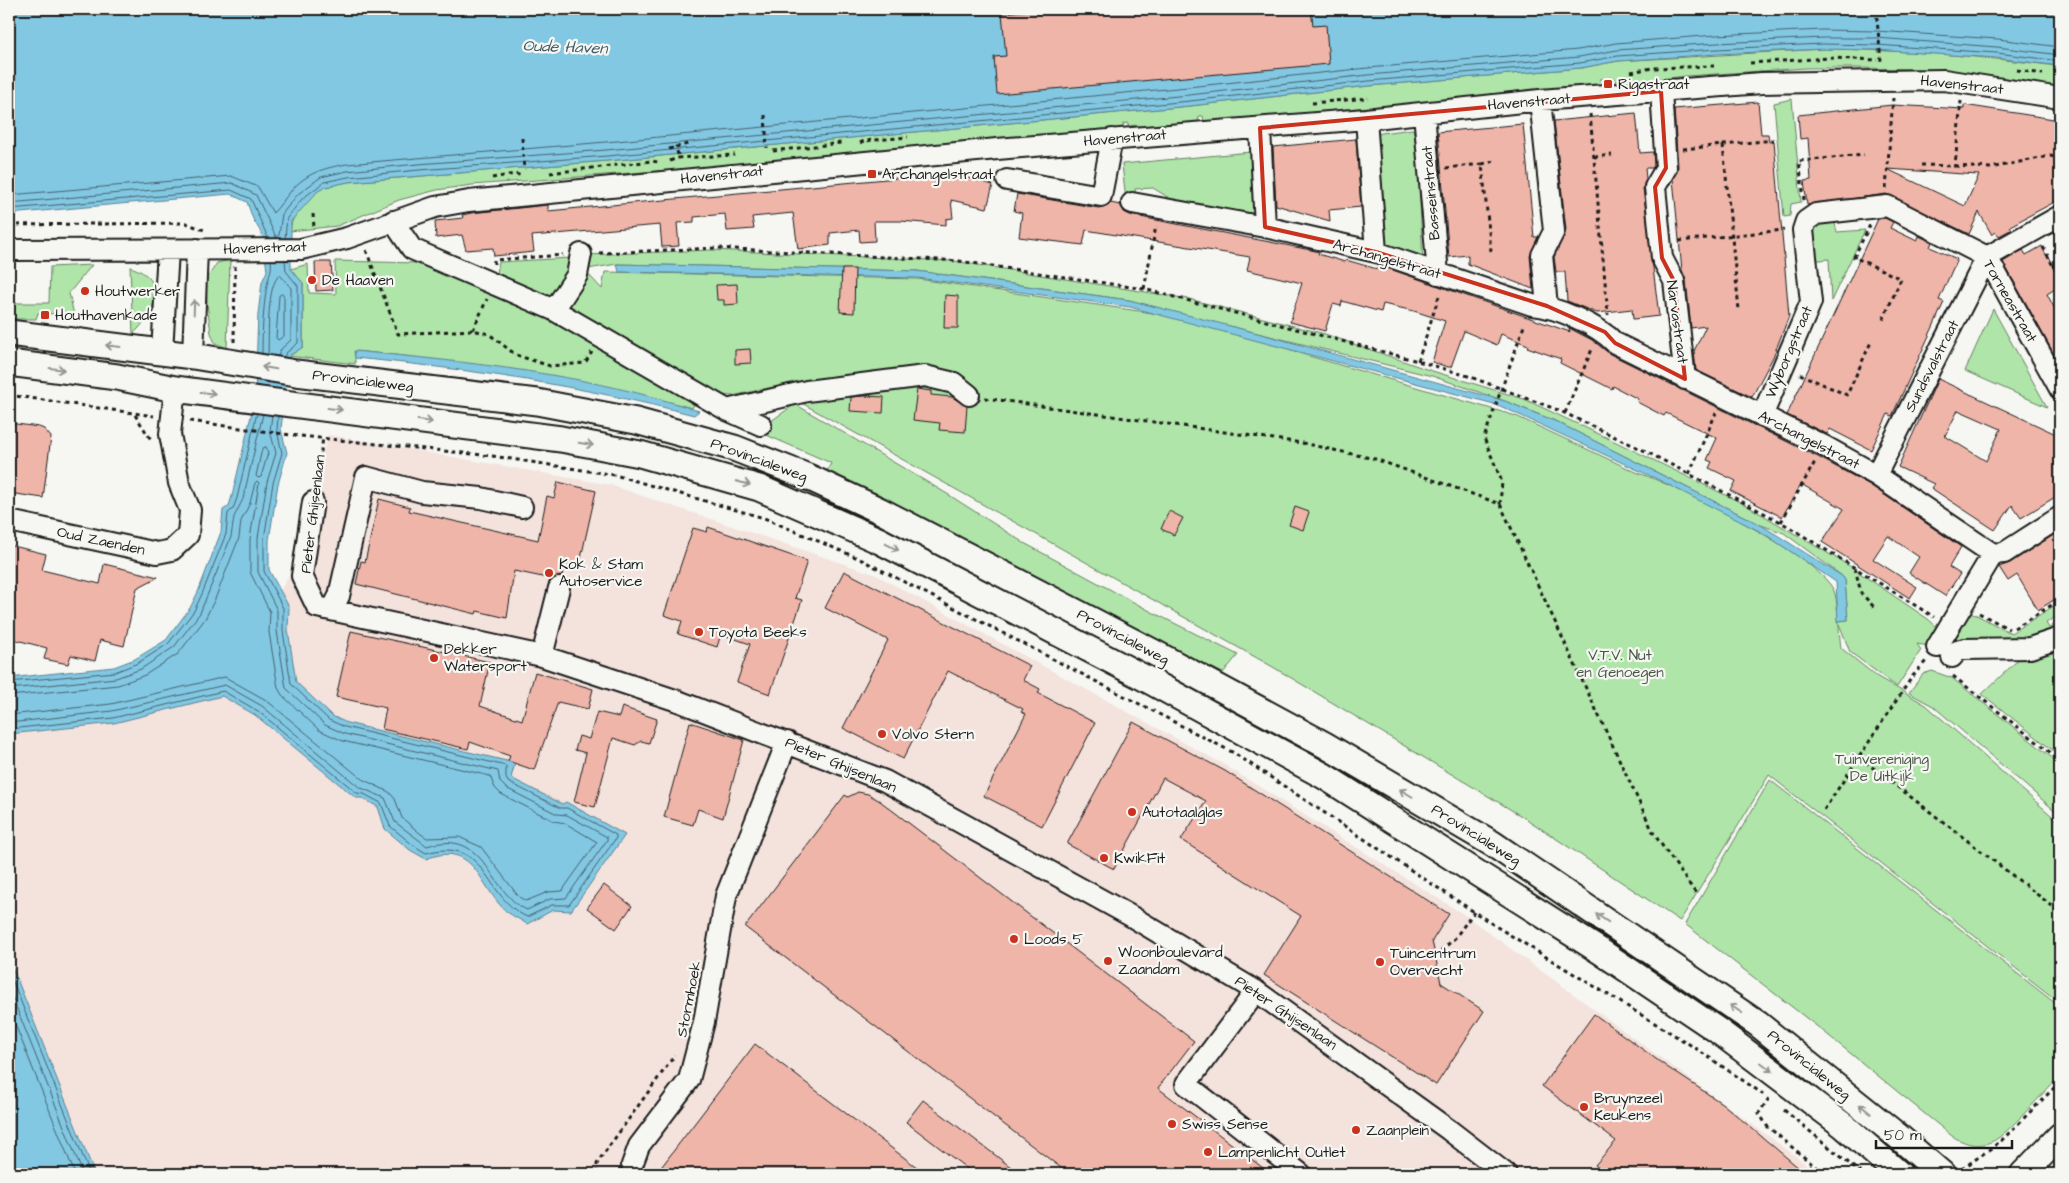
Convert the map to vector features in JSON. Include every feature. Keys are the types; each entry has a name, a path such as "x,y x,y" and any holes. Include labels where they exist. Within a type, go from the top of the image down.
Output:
{"main road":[{"name":"Provincialeweg","path":"9,333 193,356 296,373 537,402 636,421 734,448 808,477 880,511 1152,652 1325,745 1493,844 1758,1024 1899,1137 1942,1174"},
{"path":"162,352 175,389"},
{"path":"175,389 193,356"},
{"name":"Provincialeweg","path":"9,363 117,377 175,389 561,439 640,454 759,488 880,541 1139,675 1324,776 1592,946 1717,1030 1844,1126 1899,1174"},
{"path":"2023,1174 2060,1136"}],"street":[{"name":"Havenstraat","path":"168,250 301,248 359,234 435,207 469,201 771,170 1112,139 1366,119 1589,96 1762,83 1944,80 2060,98"},
{"name":"Narvastraat","path":"1661,91 1666,168 1655,187 1662,258 1674,281 1685,379"},
{"path":"1539,306 1542,255 1554,231 1540,100"},
{"name":"Basseinstraat","path":"1424,112 1442,275"},
{"path":"1366,119 1376,252"},
{"path":"1260,128 1265,227"},
{"path":"1007,180 1101,196 1112,139"},
{"name":"Archangelstraat","path":"1132,203 1265,227 1376,252 1539,306 1607,331 1685,379 1824,446 1876,475 1993,554"},
{"path":"1805,224 1816,214 1884,207"},
{"name":"Torneastraat","path":"1884,207 1988,257 2060,389"},
{"path":"1988,257 2060,216"},
{"path":"393,221 412,249 554,310 727,410 761,425"},
{"name":"Wyborgstraat","path":"1762,416 1811,302 1805,224"},
{"path":"9,250 120,248 168,250 162,352"},
{"path":"193,356 196,249"},
{"path":"554,310 577,274 581,254"},
{"name":"Sundsvalstraat","path":"1876,475 1988,257"},
{"path":"727,410 806,391 926,376 954,383 969,395"},
{"name":"Oud Zaenden","path":"9,521 157,554 172,550 188,535 190,510 179,483 170,434 170,418 175,389"},
{"path":"332,610 339,596 366,477 422,492 481,498 522,507"},
{"name":"Pieter Ghijsenlaan","path":"313,502 302,576 317,607 542,656 678,702 885,780 1129,915 1256,991 1449,1130 1506,1174"},
{"path":"1940,660 1949,627 1993,554 2004,553 2060,517"},
{"path":"542,656 559,588"},
{"path":"1940,660 1964,649 2030,648 2060,638"},
{"name":"Stormhoek","path":"633,1174 632,1165 636,1151 684,1090 693,1069 726,896 787,742"},
{"path":"1256,991 1186,1084 1301,1174"}],"path":[{"path":"1876,9 1881,61"},
{"path":"1882,322 1901,279 1854,258 1884,207 1895,80"},
{"path":"1955,166 1963,83"},
{"path":"1564,414 1607,331 1589,96"},
{"path":"765,115 767,148"},
{"path":"522,138 524,170"},
{"path":"1665,150 1774,140"},
{"path":"668,149 688,144"},
{"path":"1723,145 1739,310"},
{"path":"676,147 678,155"},
{"path":"1594,157 1612,155"},
{"path":"1661,242 1732,235 1805,224 1800,161 1864,155"},
{"path":"1921,165 1990,168 2050,156 2060,158"},
{"path":"1429,170 1496,161"},
{"path":"1482,164 1491,251"},
{"path":"1144,289 1148,276 1159,208"},
{"path":"314,214 314,224"},
{"path":"9,225 186,223 210,232"},
{"path":"2034,231 2060,280"},
{"path":"359,234 398,334 473,330 489,334 516,355 550,366 585,363 601,337"},
{"path":"581,254 716,248 959,261 1144,289 1418,361 1501,389 1564,414 1689,474 1781,522 1949,627"},
{"path":"236,250 238,363"},
{"path":"1418,361 1442,275"},
{"path":"1539,306 1501,389 1484,438 1502,482 1500,504 1654,834 1697,895"},
{"path":"1783,367 1847,395 1871,342"},
{"path":"969,395 1311,445 1375,459 1500,504"},
{"path":"9,396 244,427 290,435 492,456 616,475 764,518 860,559 1234,753 1474,912 1689,1044 1776,1103"},
{"path":"229,425 237,396"},
{"path":"1689,474 1724,397"},
{"name":"Pieter Ghijsenlaan","path":"313,502 323,438"},
{"path":"1781,522 1824,446"},
{"path":"1855,567 1861,592 1874,607"},
{"path":"1963,605 2011,630 2060,600"},
{"path":"1824,810 1912,677 1940,660 2060,760"},
{"path":"1860,757 2060,912"},
{"path":"1435,956 1455,938 1474,912"},
{"name":"Stormhoek","path":"597,1174 597,1164 602,1156 668,1067 678,1048"},
{"path":"1958,1174 1966,1165 2000,1141 2060,1082"},
{"path":"1769,1098 1759,1113 1767,1126 1824,1174"},
{"path":"1783,1109 1862,1174"}],"highlighted area":[{"path":"1661,91 1666,168 1655,187 1662,258 1674,281 1685,379 1615,343 1605,332 1547,306 1376,252 1265,227 1260,128"}],"shaded area":[{"path":"328,435 610,485 874,574 1221,763 1463,914 1797,1157 1817,1174 86,1174 9,985 9,735 220,687 288,578"}],"green space":[{"path":"1824,49 1940,54 2060,66 2060,89 1962,73 1917,69 1806,68 1686,76 1616,84 1615,78 1600,79 1601,86 1204,122 1203,116 1199,116 1198,123 1139,129 1138,125 1128,126 1128,123 1123,124 1123,130 737,165 472,185 437,190 399,200 337,226 290,231 297,211 313,194 328,186 348,182 607,161 1190,106 1369,86 1581,68 1618,61"},
{"path":"1792,99 1801,202 1791,204 1790,216 1784,217 1774,103"},
{"path":"1413,129 1417,144 1423,262 1381,247 1373,138 1381,133"},
{"path":"1251,152 1254,215 1174,201 1153,188 1135,189 1136,202 1126,201 1122,164"},
{"path":"1833,216 1837,232 1865,230 1831,301 1829,259 1811,261 1809,225"},
{"name":"V.T.V. Nut en Genoegen","path":"711,250 954,261 1189,299 1325,334 1429,370 1524,399 1744,504 1848,565 1928,619 1938,628 1935,647 1917,644 1921,650 1897,687 1850,652 1839,623 1841,648 1876,676 1926,705 2060,823 2060,1003 1769,775 1680,921 1528,820 1273,667 773,387 732,396 722,395 565,306 588,274 602,289 605,272 918,279 1208,321 1129,300 917,271 617,264 582,270 586,255","holes":["1225,325 1432,376 1553,420 1761,525 1784,533 1845,580 1848,620 1838,621 1837,602 1834,591 1822,576 1802,559 1744,523 1681,491 1516,416 1302,354"]},
{"path":"571,258 577,264 550,300 497,273 499,262"},
{"path":"230,260 227,348 215,343 211,333 206,280 217,263"},
{"path":"335,261 418,263 488,291 594,342 695,403 692,408 567,380 398,355 355,351 355,364 289,356 303,347 303,283 291,269 308,264 309,293 336,294"},
{"path":"92,265 69,293 74,315 38,313 36,319 9,319 9,303 49,303 50,267"},
{"path":"130,267 143,273 150,280 154,288 155,297 147,317 133,334"},
{"path":"1993,309 2047,407 1965,371"},
{"path":"795,404 949,495 1024,543 1150,611 1238,655 1223,673 1120,624 827,471 831,463 757,431"},
{"path":"2060,602 2060,614 2046,623 2049,628 2060,621 2060,632 2051,637 1957,647 1947,641 1967,610 2011,633"},
{"path":"2060,644 2060,756 1982,694 2021,657"},
{"path":"1932,671 1952,678 2060,764 2060,815 1933,706 1909,693 1923,674"},
{"path":"1770,780 2060,1007 2060,1076 2016,1121 1993,1141 1977,1145 1967,1143 1952,1136 1823,1031 1685,924"}],"water":[{"name":"Oude Haven","path":"9,9 2060,9 2060,66 1996,58 1876,50 1824,49 1618,61 1581,68 1369,86 1190,106 607,161 348,182 326,187 318,191 291,221 291,269 303,283 303,347 289,356 281,429 287,453 278,484 269,540 269,570 289,607 288,630 296,682 332,716 347,723 515,763 511,778 562,804 566,802 625,835 571,911 553,910 527,924 507,912 475,869 466,861 456,855 443,855 426,859 410,850 385,829 378,807 362,798 356,798 255,715 222,696 114,723 9,734 9,678 114,667 135,659 166,640 190,608 221,532 223,510 229,506 232,496 255,399 258,314 262,282 267,271 262,234 253,219 247,202 230,194 9,214"},
{"path":"617,264 917,271 1129,300 1505,401 1557,422 1761,525 1842,576 1845,580 1848,620 1838,621 1836,582 1763,533 1655,478 1498,405 1130,307 918,278 619,272"},
{"path":"354,351 528,371 615,388 699,411 694,415 568,387 441,367 355,358"},
{"path":"9,959 92,1167 95,1174 9,1174"}],"building":[{"path":"1045,9 1311,9 1313,26 1326,25 1329,64 997,94 994,57 1006,56 1002,13"},
{"path":"1758,102 1761,134 1768,134 1769,142 1774,141 1789,316 1773,357 1752,397 1696,370 1694,351 1706,326 1691,328 1686,280 1682,270 1673,179 1678,167 1674,109"},
{"path":"1892,105 1964,109 1964,105 2060,120 2060,199 2010,226 2012,229 1999,236 1996,232 1992,235 1979,212 1969,234 1886,194 1807,205 1804,181 1811,180 1808,138 1800,139 1798,115","holes":["1887,169 1979,175 1965,206"]},
{"path":"1636,113 1640,153 1653,152 1654,165 1653,168 1645,168 1646,179 1643,188 1659,316 1633,319 1632,309 1597,313 1567,301 1565,272 1556,272 1554,257 1566,230 1554,121"},
{"path":"1523,124 1534,237 1538,237 1530,256 1533,289 1468,264 1468,255 1449,257 1438,132"},
{"path":"1356,139 1361,207 1329,210 1330,221 1276,205 1273,147"},
{"path":"950,173 993,185 987,208 951,200 953,218 946,219 946,225 874,221 875,241 860,242 859,230 830,233 830,245 798,249 793,213 752,217 754,229 727,231 725,214 694,217 694,222 677,223 679,246 662,247 660,225 532,236 534,252 494,256 493,248 466,250 462,235 436,238 435,221 463,218 462,215 471,213 548,205 548,211"},
{"path":"1017,194 1099,208 1110,203 1121,205 1124,212 1130,215 1311,250 1345,262 1346,260 1377,269 1386,270 1387,268 1570,332 1569,328 1592,340 1610,354 1818,457 1870,485 1961,547 1949,567 1960,574 1945,596 1909,573 1919,557 1888,536 1873,559 1917,587 1910,598 1908,597 1822,542 1844,509 1801,484 1782,517 1731,491 1736,481 1709,468 1712,462 1707,460 1717,438 1666,413 1664,416 1637,402 1638,399 1613,386 1612,389 1560,363 1561,359 1527,347 1528,345 1501,334 1497,345 1464,331 1451,367 1448,367 1432,362 1445,321 1414,311 1383,304 1381,312 1342,301 1341,306 1333,304 1325,331 1290,322 1302,283 1247,270 1250,257 1086,230 1083,245 1019,237 1022,213 1014,211"},
{"path":"1885,218 1893,222 1890,228 1917,241 1919,236 1932,242 1930,247 1957,259 1939,300 1944,302 1933,327 1892,416 1888,414 1871,450 1830,429 1827,434 1787,415 1878,219"},
{"path":"2042,246 2046,255 2048,254 2060,280 2060,286 2047,294 2060,319 2060,365 2003,262 2023,250 2026,255"},
{"path":"315,262 331,262 333,290 316,291"},
{"path":"842,269 855,269 854,313 840,312"},
{"path":"737,284 738,304 724,305 724,300 717,300 716,285"},
{"path":"945,295 958,296 958,328 944,328"},
{"path":"750,349 751,363 735,364 735,350"},
{"path":"1938,379 2060,436 2060,494 2021,518 2012,505 1995,530 1931,488 1934,484 1898,467","holes":["1958,410 2001,429 1986,461 1945,436"]},
{"path":"917,389 931,391 931,395 952,397 967,406 965,432 939,430 940,423 913,420"},
{"path":"851,397 884,397 883,413 850,411"},
{"path":"9,423 39,427 44,429 51,437 43,498 9,493"},
{"path":"558,482 596,491 579,567 564,564 562,576 552,579 514,571 507,618 477,611 476,614 356,584 361,561 365,562 379,499 410,507 409,511 538,540 547,496 554,498"},
{"path":"1295,507 1309,512 1303,530 1289,525"},
{"path":"1169,511 1183,518 1174,535 1161,529"},
{"path":"708,527 807,561 795,598 802,600 770,694 737,682 750,644 721,634 717,647 678,634 682,621 664,615 693,528 707,532"},
{"path":"2060,531 2060,596 2038,610 2017,575 2008,581 1999,567 2010,563"},
{"path":"9,545 46,554 42,570 100,584 104,564 158,577 137,588 124,646 100,640 95,661 71,655 68,664 44,659 47,648 9,638"},
{"path":"844,571 1030,666 1023,680 1040,689 1038,693 1095,723 1042,826 984,796 1026,714 1021,712 1023,709 948,671 903,759 843,728 888,640 825,608"},
{"path":"351,631 490,662 480,706 522,720 535,672 593,689 588,709 558,702 534,770 508,761 510,756 470,742 468,749 382,729 386,708 336,697"},
{"path":"622,707 657,719 649,743 641,741 635,745 613,738 595,807 574,802 586,753 575,750 579,736 589,739 597,712 619,717"},
{"path":"690,722 744,740 723,818 698,809 693,825 664,817"},
{"path":"1133,722 1225,771 1449,914 1432,941 1441,983 1484,1011 1436,1085 1264,975 1301,916 1181,840 1206,801 1163,778 1114,869 1067,844"},
{"path":"858,792 868,794 880,801 1194,1041 1158,1088 1271,1174 1069,1174 745,927 845,795 848,797"},
{"path":"604,885 632,906 616,929 587,908"},
{"path":"1594,1014 1667,1067 1723,1104 1806,1174 1606,1174 1595,1165 1616,1141 1542,1086"},
{"path":"755,1044 898,1153 926,1174 656,1174"},
{"path":"923,1100 1020,1174 974,1174 906,1122"}],"place":[{"name":"Rigastraat","path":"1608,84"},
{"name":"Archangelstraat","path":"872,174"},
{"name":"De Haaven","path":"312,280"},
{"name":"Houtwerker","path":"85,291"},
{"name":"Houthavenkade","path":"45,315"},
{"name":"Kok & Stam Autoservice","path":"549,573"},
{"name":"Toyota Beeks","path":"699,632"},
{"name":"Dekker Watersport","path":"434,658"},
{"name":"Volvo Stern","path":"882,734"},
{"name":"Autotaalglas","path":"1132,812"},
{"name":"KwikFit","path":"1104,858"},
{"name":"Loods 5","path":"1014,939"},
{"name":"Woonboulevard Zaandam","path":"1108,961"},
{"name":"Tuincentrum Overvecht","path":"1380,962"},
{"name":"Bruynzeel Keukens","path":"1584,1107"},
{"name":"Swiss Sense","path":"1172,1124"},
{"name":"Zaanplein","path":"1356,1130"},
{"name":"Lampenlicht Outlet","path":"1208,1152"}],"park label":[{"name":"Tuinvereniging De Uitkijk","path":"1882,768"}]}
